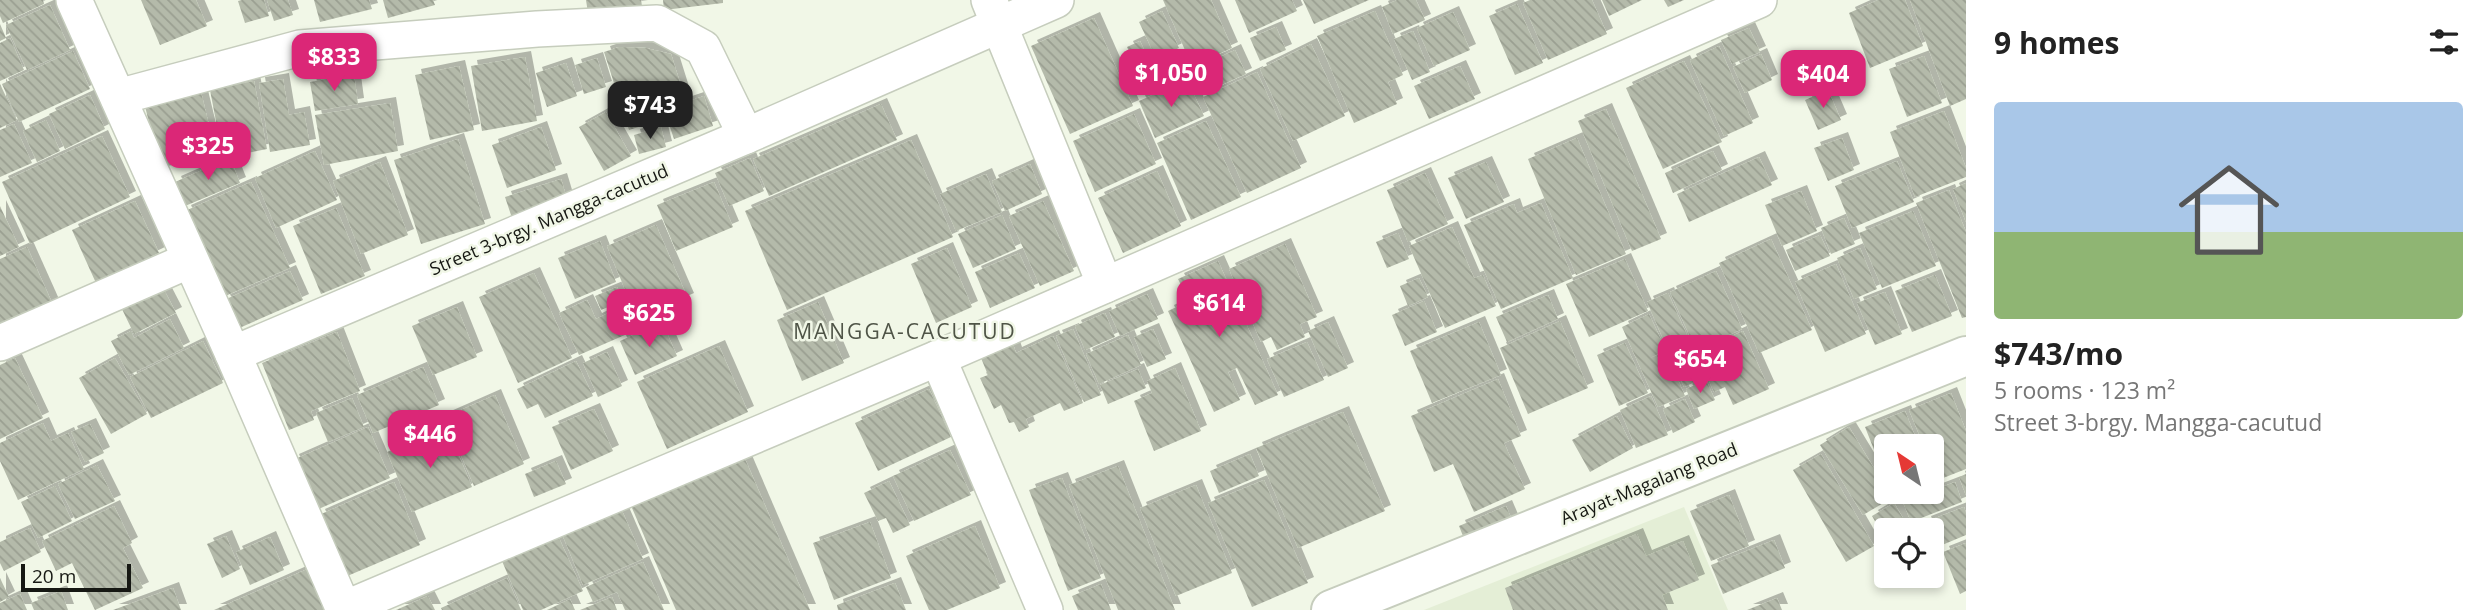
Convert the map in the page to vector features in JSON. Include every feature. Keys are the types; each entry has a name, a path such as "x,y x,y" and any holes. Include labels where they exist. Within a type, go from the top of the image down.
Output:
{"main road":[{"name":"Arayat-Magalang Road","path":"1331,610 1966,356"}],"street":[{"path":"74,0 233,354 344,610 938,358 1759,0"},
{"name":"Street 3-brgy. Mangga-cacutud","path":"233,354 746,136 994,12 1056,0"},
{"path":"994,12 1105,285"},
{"path":"118,97 300,48 537,29 657,23 703,48 746,136"},
{"path":"0,343 190,260"},
{"path":"938,358 1045,610"}],"shaded area":[{"path":"1684,507 1728,610 1424,610"}],"building":[{"path":"0,0 43,0 44,4 3,23"},
{"path":"141,0 196,0 207,26 160,45"},
{"path":"264,0 269,16 245,23 238,1"},
{"path":"267,0 288,0 293,15 274,21"},
{"path":"314,0 369,0 372,9 320,22"},
{"path":"383,0 433,0 435,5 388,18"},
{"path":"586,0 641,0 642,6 588,13"},
{"path":"663,0 723,0 723,3 664,10"},
{"path":"1163,0 1211,0 1232,48 1192,66"},
{"path":"1235,0 1292,0 1297,11 1249,33"},
{"path":"1303,0 1369,0 1314,24"},
{"path":"1397,0 1416,0 1425,20 1393,34 1382,7"},
{"path":"1530,0 1592,0 1607,34 1548,60 1523,3"},
{"path":"1602,0 1642,0 1609,16"},
{"path":"1664,0 1684,0 1668,7"},
{"path":"1878,0 1905,0 1923,46 1870,68 1849,13"},
{"path":"1910,0 1966,0 1966,99 1950,106"},
{"path":"1517,4 1543,63 1515,75 1489,16"},
{"path":"50,5 70,50 27,70 6,25"},
{"path":"1162,11 1179,48 1156,58 1139,22"},
{"path":"1375,11 1403,75 1388,82 1397,104 1354,123 1317,36"},
{"path":"1453,12 1470,50 1434,66 1417,28"},
{"path":"1094,18 1133,106 1070,134 1031,46"},
{"path":"0,24 6,38 0,41"},
{"path":"1276,27 1286,50 1260,61 1250,38"},
{"path":"1749,28 1760,52 1732,64 1721,40"},
{"path":"1413,31 1430,72 1412,80 1394,39"},
{"path":"10,38 24,70 0,81 0,43"},
{"path":"1140,41 1149,61 1136,68 1127,47"},
{"path":"1311,44 1345,116 1293,141 1260,69"},
{"path":"1719,46 1753,123 1724,136 1690,60"},
{"path":"619,47 646,48 671,54 686,102 704,96 713,126 674,139 667,118 629,130 604,52"},
{"path":"1235,50 1246,74 1215,88 1205,64"},
{"path":"73,51 90,89 19,122 2,84"},
{"path":"1761,54 1772,80 1745,93 1733,67"},
{"path":"1924,56 1942,103 1907,117 1889,69"},
{"path":"525,57 537,121 482,131 471,66"},
{"path":"597,58 606,87 584,94 575,65"},
{"path":"1684,61 1722,142 1663,169 1626,88"},
{"path":"566,63 577,96 547,107 536,73"},
{"path":"459,66 474,130 430,140 415,75"},
{"path":"1460,66 1475,99 1429,119 1414,86"},
{"path":"1257,72 1301,168 1247,193 1203,97"},
{"path":"354,74 358,104 315,111 310,82"},
{"path":"283,79 289,115 304,112 310,145 270,152 259,83"},
{"path":"1187,80 1204,116 1155,138 1139,101"},
{"path":"254,81 267,149 223,158 210,90"},
{"path":"0,84 17,120 0,128"},
{"path":"200,88 216,154 160,168 144,102"},
{"path":"1828,90 1841,120 1818,130 1805,100"},
{"path":"90,95 105,129 65,149 49,114"},
{"path":"390,103 398,151 324,165 315,115"},
{"path":"881,104 897,140 769,196 753,159"},
{"path":"1606,109 1661,239 1632,251 1578,121"},
{"path":"1944,111 1966,168 1966,177 1915,197 1890,132"},
{"path":"606,112 631,156 604,171 579,127"},
{"path":"1134,114 1156,164 1095,192 1073,141"},
{"path":"46,120 60,151 37,162 23,131"},
{"path":"1206,121 1241,197 1191,220 1157,143"},
{"path":"14,124 32,163 0,177 0,130"},
{"path":"541,127 556,170 507,188 492,145"},
{"path":"661,127 666,147 639,154 634,135"},
{"path":"102,136 130,197 30,244 2,182"},
{"path":"1577,138 1626,254 1576,275 1528,159"},
{"path":"1842,138 1854,170 1828,181 1814,148"},
{"path":"458,139 485,224 421,244 394,160"},
{"path":"911,140 953,237 787,310 745,211"},
{"path":"315,151 337,200 276,228 255,178"},
{"path":"1713,151 1722,170 1673,193 1665,173"},
{"path":"1759,157 1772,185 1689,222 1677,194"},
{"path":"230,158 240,183 185,206 175,182"},
{"path":"750,158 764,191 729,206 715,173"},
{"path":"1897,161 1914,202 1852,228 1835,186"},
{"path":"380,162 408,235 361,254 333,181"},
{"path":"1486,162 1504,202 1466,219 1448,178"},
{"path":"1030,164 1042,194 1005,211 992,181"},
{"path":"1157,171 1181,226 1123,253 1098,198"},
{"path":"1425,173 1448,224 1408,242 1387,190"},
{"path":"986,174 1002,212 956,231 940,194"},
{"path":"561,179 570,209 515,227 505,197"},
{"path":"251,182 290,268 223,297 185,211"},
{"path":"714,182 733,227 676,251 657,205"},
{"path":"1966,183 1966,222 1953,189"},
{"path":"1949,190 1966,232 1966,317 1962,318 1916,203"},
{"path":"1801,191 1817,231 1782,246 1765,205"},
{"path":"135,201 159,253 96,283 72,230"},
{"path":"1043,201 1074,271 1040,286 1009,216"},
{"path":"1541,203 1573,278 1501,309 1464,225 1514,204 1517,213"},
{"path":"0,206 19,247 0,256"},
{"path":"336,208 365,276 321,294 293,226"},
{"path":"1913,211 1936,266 1882,288 1859,233"},
{"path":"1002,215 1016,249 973,268 958,234"},
{"path":"1844,218 1855,244 1831,254 1821,228"},
{"path":"656,225 688,299 638,321 607,246"},
{"path":"1452,227 1474,278 1483,275 1496,306 1445,328 1409,246"},
{"path":"1398,233 1409,259 1387,268 1376,242"},
{"path":"1820,235 1830,256 1795,271 1786,250"},
{"path":"1771,239 1812,330 1759,353 1719,263"},
{"path":"600,241 616,282 575,299 558,258"},
{"path":"1285,244 1317,317 1300,324 1305,337 1277,350 1271,337 1261,342 1229,269"},
{"path":"27,247 53,305 0,327 0,259"},
{"path":"947,248 972,307 936,323 911,264"},
{"path":"1860,248 1877,289 1854,299 1837,258"},
{"path":"1019,253 1035,288 990,308 975,272"},
{"path":"1625,259 1648,311 1589,337 1566,284"},
{"path":"1218,261 1278,395 1255,405 1237,368 1228,372 1240,400 1214,412 1168,311 1189,301 1178,279"},
{"path":"1836,264 1866,334 1825,352 1795,282"},
{"path":"290,271 303,300 237,329 224,300"},
{"path":"1716,271 1742,329 1696,350 1670,292"},
{"path":"534,273 572,358 518,383 479,297"},
{"path":"1935,275 1952,316 1912,332 1895,291"},
{"path":"1419,278 1428,297 1408,306 1400,286"},
{"path":"162,286 176,313 134,334 121,307"},
{"path":"617,287 623,301 601,310 595,296"},
{"path":"1885,292 1902,334 1875,345 1857,303"},
{"path":"1668,293 1706,377 1684,387 1647,302"},
{"path":"1147,294 1158,319 1120,336 1109,311"},
{"path":"1548,295 1558,319 1507,342 1496,317"},
{"path":"587,300 596,319 623,306 634,331 579,355 559,313"},
{"path":"1424,301 1437,332 1405,346 1392,315"},
{"path":"818,302 844,363 802,381 777,320"},
{"path":"457,307 477,357 433,375 412,326"},
{"path":"1105,313 1115,337 1085,350 1075,326"},
{"path":"1649,314 1666,350 1650,358 1666,352 1685,396 1658,407 1622,327"},
{"path":"170,319 184,348 129,375 111,341 131,331 134,338"},
{"path":"1560,321 1588,388 1528,414 1500,348"},
{"path":"662,322 677,356 635,375 620,341"},
{"path":"1328,322 1348,368 1328,377 1308,331"},
{"path":"1479,322 1501,375 1432,403 1410,351"},
{"path":"1073,329 1101,395 1084,402 1056,336"},
{"path":"1153,329 1166,359 1147,367 1134,337"},
{"path":"1743,331 1769,389 1733,405 1725,387 1714,392 1696,352"},
{"path":"337,332 360,391 311,411 314,420 289,430 262,363"},
{"path":"1128,335 1141,365 1099,384 1086,354"},
{"path":"1053,336 1083,403 1064,411 1060,403 1026,419 1029,427 1019,432 1014,422 1009,423 1001,405 994,409 980,378 988,375 981,358 1013,344 1016,353"},
{"path":"203,341 223,383 151,418 130,377"},
{"path":"1307,342 1324,380 1284,397 1267,359"},
{"path":"1625,343 1648,393 1619,406 1597,355"},
{"path":"719,346 748,412 667,449 637,382"},
{"path":"607,352 622,386 598,397 583,363"},
{"path":"15,358 43,418 0,439 0,365"},
{"path":"115,358 147,414 111,434 79,378"},
{"path":"576,361 593,396 545,418 538,404 527,409 517,389"},
{"path":"423,367 439,405 373,433 357,395"},
{"path":"1175,368 1201,431 1154,451 1134,401 1152,393 1147,381"},
{"path":"1138,369 1146,388 1108,404 1100,385"},
{"path":"1498,379 1521,436 1504,443 1525,489 1474,512 1453,464 1434,472 1411,416"},
{"path":"1706,380 1715,400 1694,409 1686,389"},
{"path":"929,389 951,437 878,471 855,423"},
{"path":"1951,393 1966,431 1966,469 1944,478 1944,434 1919,434 1909,410"},
{"path":"495,395 524,464 474,486 445,417"},
{"path":"1651,396 1668,435 1636,448 1620,410"},
{"path":"352,398 364,427 328,442 316,413"},
{"path":"1685,399 1695,422 1673,433 1663,409"},
{"path":"594,409 613,451 571,470 552,427"},
{"path":"1905,411 1914,434 1874,434 1874,450 1865,427"},
{"path":"1343,412 1385,511 1298,548 1256,448"},
{"path":"1617,416 1633,448 1590,472 1572,440"},
{"path":"43,423 51,441 68,433 84,469 18,500 0,461 0,443"},
{"path":"90,424 104,453 85,462 71,432"},
{"path":"368,427 390,478 314,511 293,460"},
{"path":"447,427 472,487 412,512 387,452"},
{"path":"1849,427 1874,468 1874,504 1882,504 1863,515 1820,445"},
{"path":"950,450 971,495 914,521 893,476"},
{"path":"742,452 810,610 676,610 629,501"},
{"path":"1250,454 1259,476 1219,493 1210,471"},
{"path":"1821,454 1874,546 1846,562 1793,470"},
{"path":"556,461 566,484 534,497 525,474"},
{"path":"97,465 115,501 75,519 58,484"},
{"path":"1118,466 1175,610 1118,610 1069,485"},
{"path":"1966,474 1966,495 1959,477"},
{"path":"1062,478 1101,578 1068,591 1029,490"},
{"path":"1264,480 1308,583 1252,607 1208,503"},
{"path":"889,481 910,525 893,533 886,518 878,521 864,493"},
{"path":"394,482 420,545 345,577 319,515"},
{"path":"1955,482 1962,502 1921,518 1909,518 1904,504 1944,504 1944,486"},
{"path":"1196,485 1232,573 1176,596 1140,508"},
{"path":"55,486 72,521 38,538 21,502"},
{"path":"1729,495 1749,546 1711,561 1690,511"},
{"path":"619,504 643,559 583,585 560,529"},
{"path":"1895,504 1903,518 1874,519 1872,516"},
{"path":"114,506 132,543 123,548 143,588 95,610 72,563 56,571 42,541"},
{"path":"1506,506 1512,520 1465,541 1459,526"},
{"path":"1964,507 1966,535 1944,544 1944,518 1935,518"},
{"path":"870,522 891,578 834,600 813,543"},
{"path":"975,526 1000,588 947,610 929,610 906,556"},
{"path":"30,528 41,552 4,571 0,563 0,542"},
{"path":"1637,534 1646,556 1683,541 1699,580 1662,595 1668,610 1513,610 1505,588"},
{"path":"226,536 240,569 222,578 207,544"},
{"path":"558,536 583,591 541,610 523,610 502,561"},
{"path":"270,537 284,570 250,585 236,552"},
{"path":"1774,540 1785,568 1723,594 1711,565"},
{"path":"1966,543 1966,591 1960,594 1944,554 1944,552"},
{"path":"643,562 664,610 625,610 617,592 593,602 586,587"},
{"path":"312,567 325,610 214,610"},
{"path":"0,578 9,597 0,602"},
{"path":"507,578 521,610 441,608"},
{"path":"895,583 906,610 838,610 837,605"},
{"path":"1101,584 1111,610 1078,610 1072,596"},
{"path":"173,588 181,610 113,610"},
{"path":"61,591 68,610 34,610 31,603"},
{"path":"20,594 27,610 0,610 0,603"},
{"path":"428,596 435,610 396,610"},
{"path":"612,597 617,610 580,610"},
{"path":"1777,598 1782,610 1747,610"},
{"path":"570,599 575,610 547,610"}],"district":[{"name":"MANGGA-CACUTUD","path":"905,332"}]}
